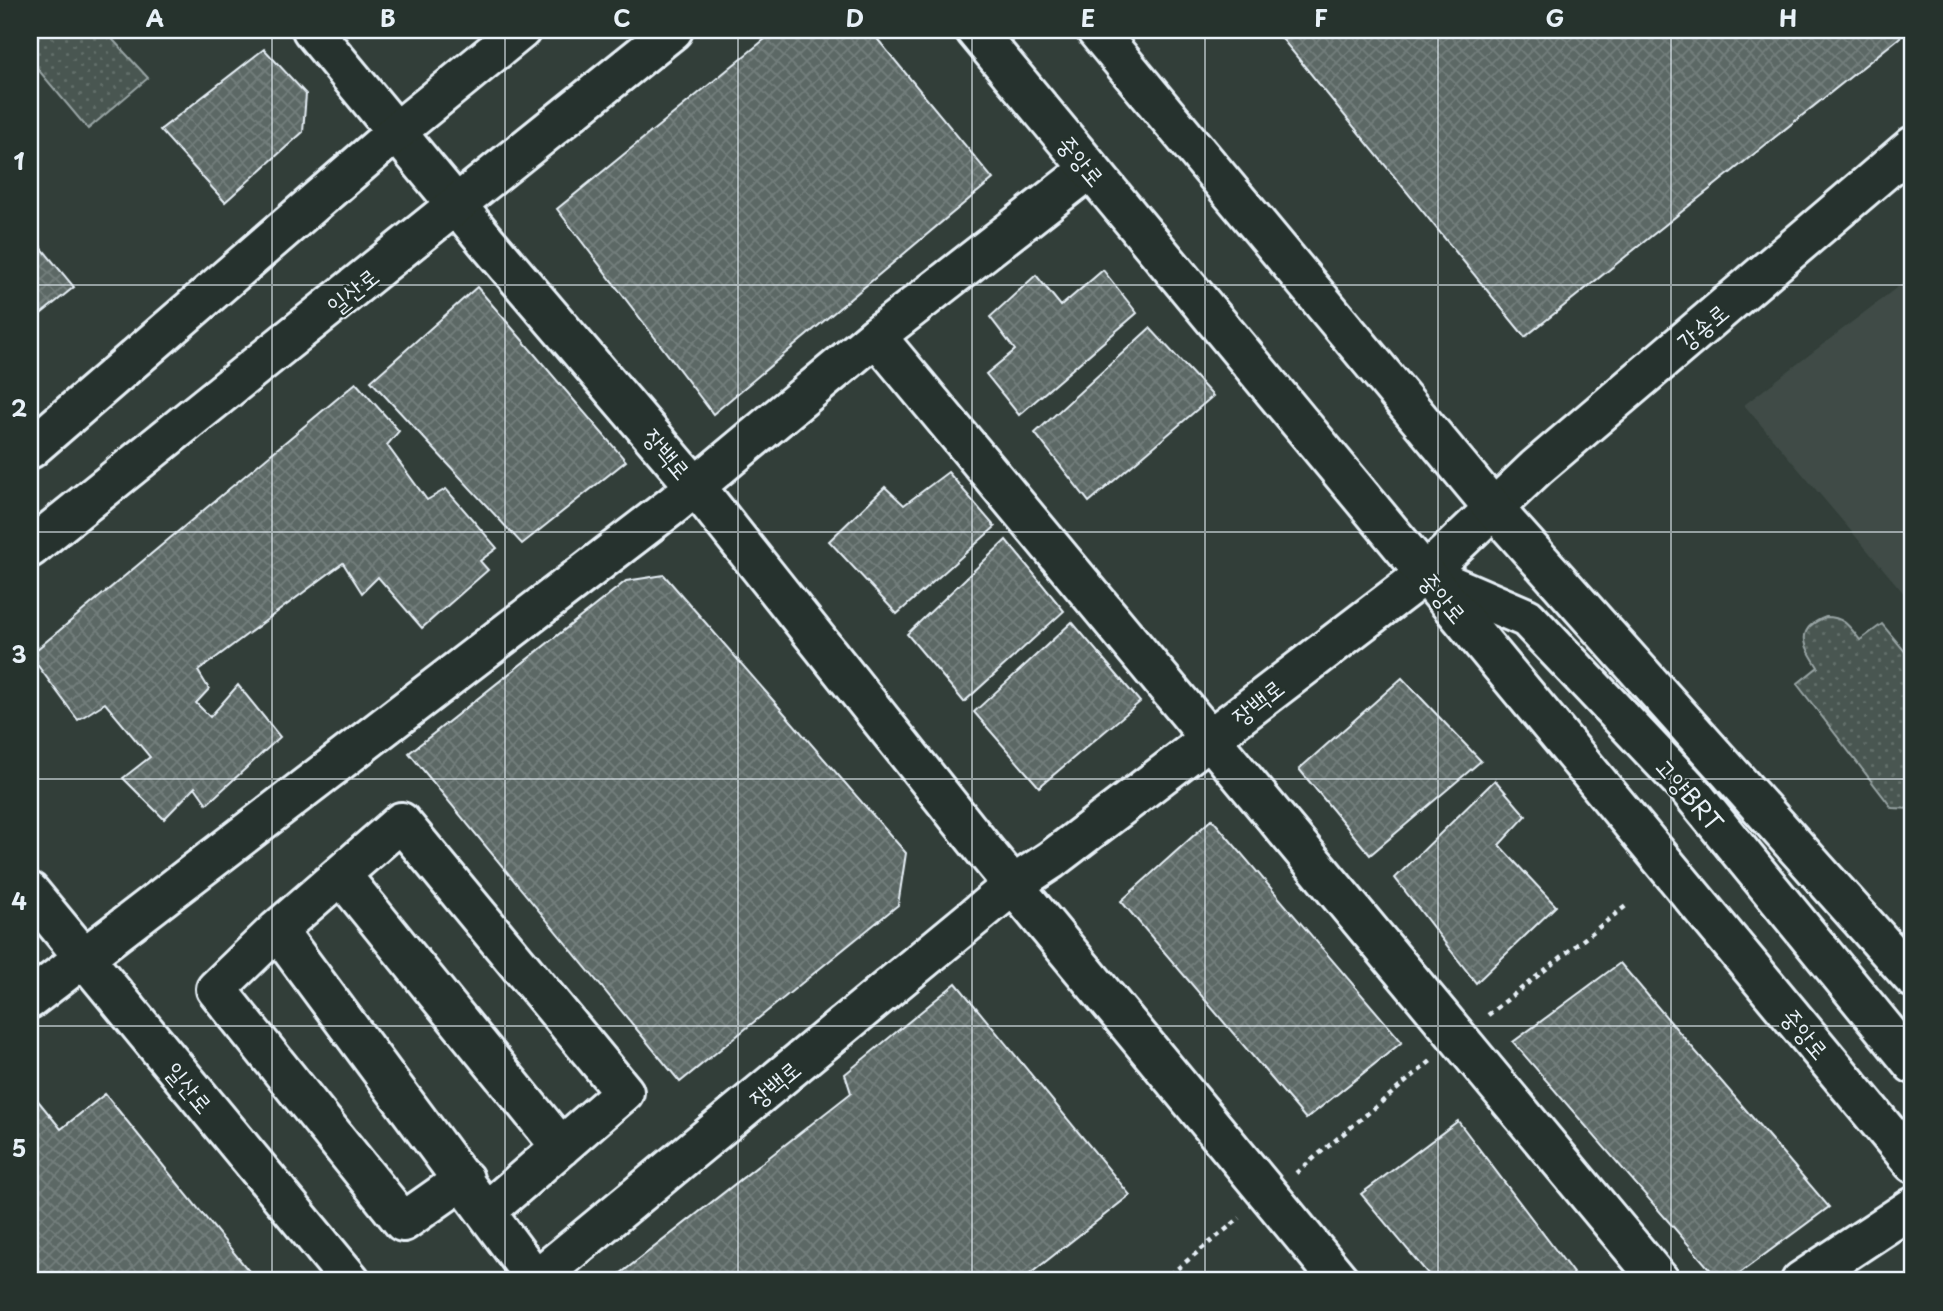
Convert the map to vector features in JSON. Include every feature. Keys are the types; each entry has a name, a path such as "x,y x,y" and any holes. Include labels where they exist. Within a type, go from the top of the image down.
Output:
{"street":[{"name":"장백로","path":"312,30 696,486 1013,885 1340,1281"},
{"path":"30,449 396,132 521,30"},
{"name":"일산로","path":"30,548 673,30"},
{"name":"중앙로","path":"975,30 1913,1163"},
{"path":"1096,30 1495,510 1911,977"},
{"name":"강송로","path":"1495,510 1536,468 1913,146"},
{"path":"30,999 696,486 876,336 1090,169"},
{"path":"876,336 1660,1281"},
{"name":"장백로","path":"535,1281 1013,885 1051,860 1425,574 1495,510"},
{"name":"고양BRT","path":"1425,574 1527,618 1687,787 1913,1064"},
{"path":"464,1180 403,1222 216,989 277,930 401,822 624,1092 487,1211"},
{"path":"341,875 561,1147"},
{"name":"일산로","path":"30,892 351,1281"},
{"path":"277,930 487,1211 535,1281"},
{"path":"1801,1281 1913,1207"}],"path":[{"path":"1479,1023 1627,905"},
{"path":"1295,1173 1441,1053"},
{"path":"1162,1281 1241,1217"}],"shaded area":[{"path":"30,30 104,30 148,78 88,129 30,60"},
{"path":"1913,275 1913,604 1744,405"},
{"path":"1826,617 1842,621 1860,640 1882,624 1913,661 1913,809 1892,808 1797,684 1818,667 1805,638 1809,627"}],"building":[{"path":"776,30 870,30 993,179 713,414 557,209"},
{"path":"1275,30 1909,30 1525,337"},
{"path":"264,49 306,94 303,132 225,202 160,130"},
{"path":"30,234 74,287 31,322 30,321"},
{"path":"1103,270 1137,313 1019,415 986,374 1015,350 990,317 1036,275 1061,306"},
{"path":"477,287 626,461 522,544 371,381"},
{"path":"1150,328 1213,396 1089,502 1035,433"},
{"path":"356,383 399,431 387,445 427,500 446,489 497,548 480,561 488,570 422,628 378,577 362,593 343,563 198,671 209,689 196,703 210,717 238,685 280,737 207,804 195,787 164,819 123,778 150,757 105,703 78,720 30,655"},
{"path":"948,472 995,527 897,614 829,541 885,487 904,505"},
{"path":"1006,540 1064,611 964,702 907,634"},
{"path":"664,575 906,853 898,905 680,1082 409,753 626,581"},
{"path":"1072,622 1140,702 1039,787 974,712"},
{"path":"1402,678 1481,761 1370,855 1299,769"},
{"path":"1495,780 1526,816 1499,845 1556,906 1476,983 1395,878"},
{"path":"1212,819 1402,1042 1306,1119 1121,901"},
{"path":"1620,963 1829,1207 1729,1281 1720,1281 1513,1042"},
{"path":"956,983 1130,1195 1021,1281 611,1281 851,1093 845,1074"},
{"path":"105,1094 257,1281 30,1281 30,1101 35,1097 61,1129"},
{"path":"1458,1121 1579,1281 1434,1281 1361,1194"}]}
